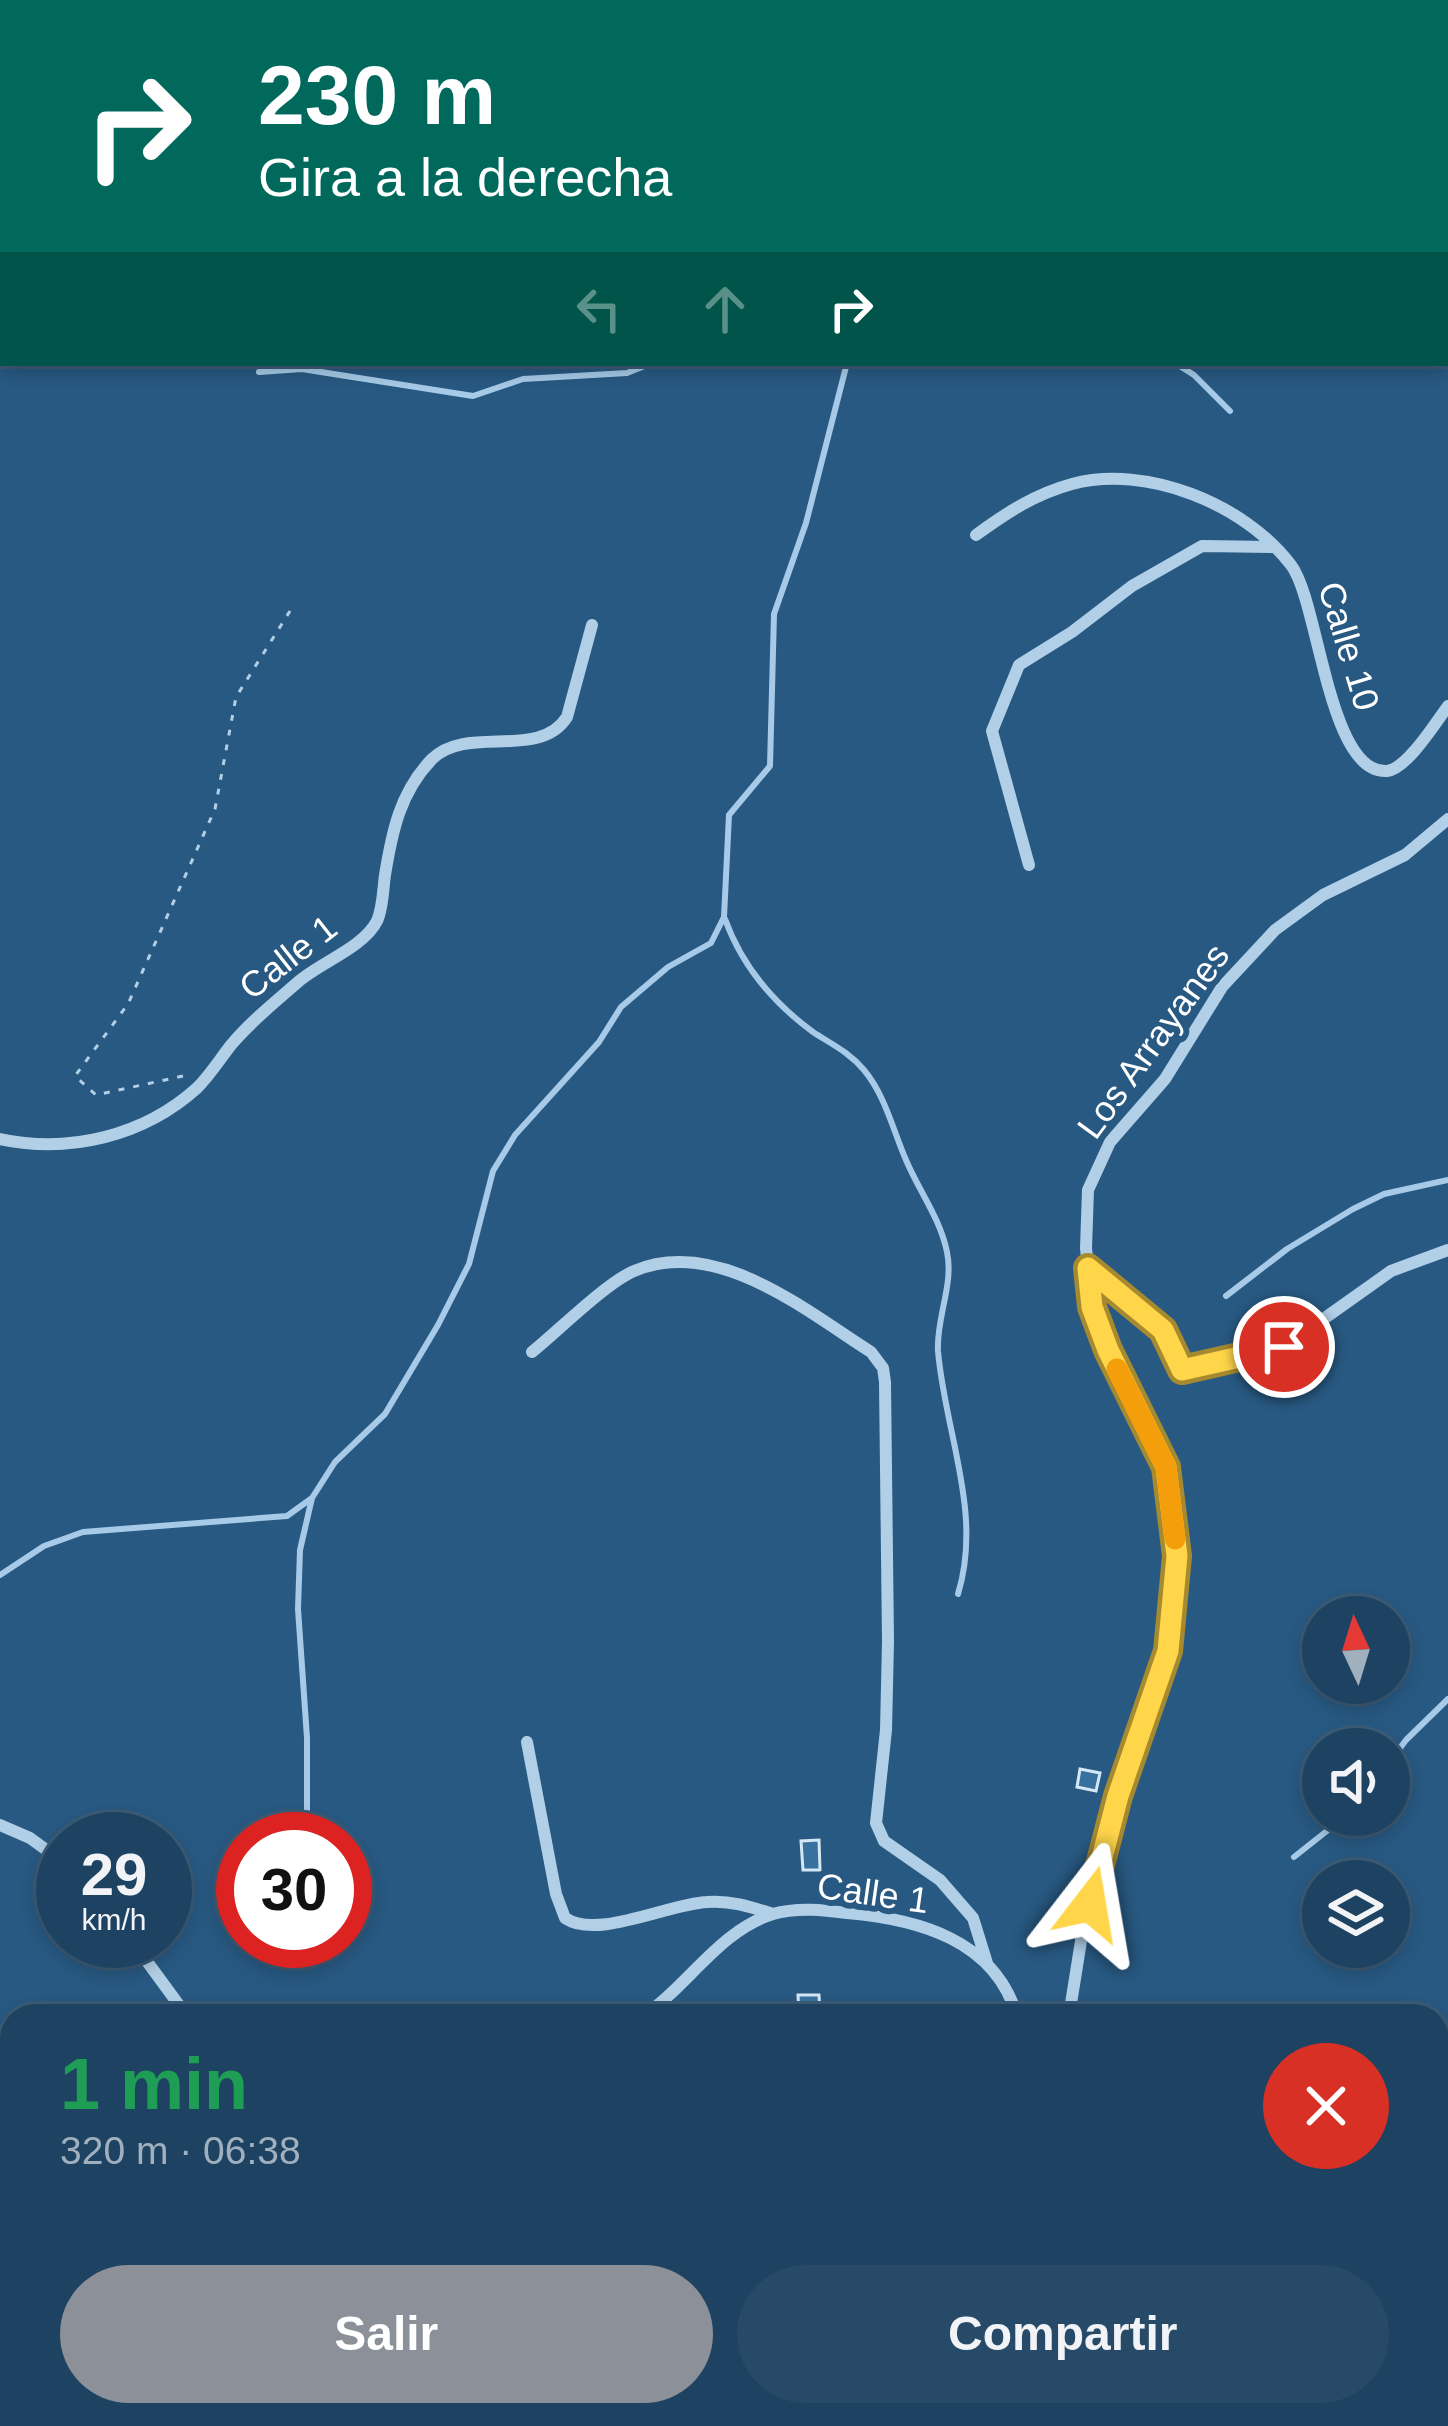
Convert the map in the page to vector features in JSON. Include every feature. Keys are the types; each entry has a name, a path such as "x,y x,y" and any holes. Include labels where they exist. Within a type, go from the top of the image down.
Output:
{"street":[{"name":"Calle 10","path":"976,535 1020,503 1072,484 1116,477 1209,498 1293,566 1344,736 1360,758 1388,771 1402,764 1448,706"},
{"path":"1029,865 992,730 1019,665 1132,586 1202,546 1273,547"},
{"name":"Calle 1","path":"0,1139 53,1145 92,1142 173,1106 214,1069 266,1010 308,973 363,938 377,922 394,819 434,757 451,747 540,737 559,730 567,717 592,625"},
{"name":"Los Arrayanes","path":"1071,2004 1118,1796 1168,1651 1177,1556 1166,1467 1092,1307 1088,1190 1110,1142 1165,1078 1222,987 1275,930 1322,895 1406,855 1448,819"},
{"path":"1088,1268 1163,1330 1182,1370 1284,1347 1390,1271 1448,1250"},
{"path":"532,1352 631,1272 668,1261 718,1268 762,1283 872,1352 884,1368 889,1642 876,1823 884,1841 940,1880 973,1918 987,1963"},
{"path":"526,1742 565,1918 587,1926 707,1901 740,1903 773,1914"},
{"path":"0,1825 36,1842"},
{"name":"Calle 1","path":"657,2004 728,1942 773,1914 815,1910 918,1924 956,1940 987,1963 1013,2004"},
{"path":"152,1968 178,2004"}],"path":[{"path":"214,1069 96,1095 76,1076 128,1004 215,809 236,697 290,611"}],"building":[{"path":"1080,1769 1100,1773 1096,1791 1077,1787"},
{"path":"819,1840 820,1870 803,1870 801,1841"},
{"path":"798,1995 819,1995 819,2004 798,2004"}],"waterway":[{"path":"259,372 302,369 473,396 523,379 627,373 644,366"},
{"path":"307,1812 298,1609 300,1550 312,1498 335,1462 385,1414 438,1325 469,1264 493,1171 515,1135 599,1042 621,1007 668,967 711,943 724,917 729,815 770,766 774,614 806,523 846,366"},
{"path":"1180,366 1230,411"},
{"path":"725,919 740,952 772,995 813,1032 852,1058 871,1080 944,1240 949,1264 938,1351 965,1503 965,1564 958,1594"},
{"path":"1226,1296 1287,1249 1353,1209 1384,1194 1448,1180"},
{"path":"0,1575 44,1546 83,1532 287,1516 312,1498"},
{"path":"1410,1736 1448,1699"},
{"path":"1294,1857 1320,1836"}],"slow traffic":[{"path":"1117,1369 1166,1467 1175,1539"}],"route":[{"path":"1090,1904 1118,1796 1168,1651 1177,1556 1166,1467 1108,1350 1092,1307 1088,1268 1163,1330 1182,1370 1284,1347"}]}
